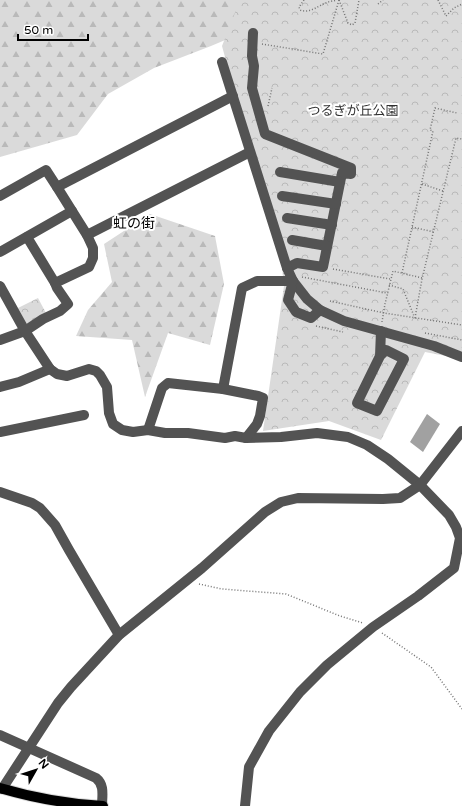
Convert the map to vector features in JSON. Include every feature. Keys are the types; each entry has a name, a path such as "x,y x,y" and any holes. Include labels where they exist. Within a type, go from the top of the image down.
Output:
{"main road":[{"path":"1,790 75,804 103,806"}],"street":[{"path":"253,38 252,56 254,66 252,88 265,134 351,168 351,174 342,173 323,267 297,263 290,275 288,300 296,312 311,318 320,310"},
{"path":"222,62 290,275 307,299 320,310 344,321 434,346 462,357"},
{"path":"57,187 233,96"},
{"path":"87,235 250,152"},
{"path":"0,196 46,170 57,187 87,235 93,248 93,258 89,267 55,282"},
{"path":"280,172 340,182"},
{"path":"282,196 336,204"},
{"path":"0,252 72,211"},
{"path":"287,218 332,225"},
{"path":"0,340 25,331 68,304 27,237"},
{"path":"292,240 327,246"},
{"path":"223,390 242,288 257,281 290,275"},
{"path":"0,288 25,331 50,369 57,374 67,376 89,369 96,371 100,375 107,387 109,413 112,424 122,430 133,432 148,430 165,433 188,433 225,438 235,436 246,438 317,433 348,437 367,445 420,485 449,515 456,527 460,538 454,568 418,596 373,627 327,665 300,692 269,731 249,767 245,806"},
{"path":"380,356 386,350 404,359 377,411 357,403 380,356 381,331"},
{"path":"0,387 19,382 50,369"},
{"path":"148,430 162,388 168,383 223,390 263,398 257,424 246,438"},
{"path":"0,432 84,415"},
{"path":"1,790 58,703 71,686 119,635 186,582 265,512 281,502 298,498 400,498 420,485 462,431"},
{"path":"0,492 32,503 40,508 55,525 119,635"},
{"path":"0,735 98,779 102,788 103,806"}],"path":[{"path":"304,0 299,7 300,10 304,12 312,10 327,2 338,0"},
{"path":"338,0 348,23 352,25 355,23 359,0"},
{"path":"253,38 323,54 338,0"},
{"path":"378,4 383,0"},
{"path":"438,0 446,16 454,8 462,4"},
{"path":"402,273 433,131 430,130 435,108 457,113"},
{"path":"415,318 422,278 456,138 462,139"},
{"path":"422,184 443,191"},
{"path":"412,226 434,232"},
{"path":"323,267 390,279"},
{"path":"381,331 387,293 393,271 422,278"},
{"path":"290,275 387,293"},
{"path":"389,285 403,289 415,318"},
{"path":"330,301 384,313 462,325"},
{"path":"186,582 222,589 286,594 340,616 373,627 431,667 462,710"}],"green space":[{"path":"0,0 292,0 284,15 154,68 108,94 77,135 0,157"},
{"name":"つるぎが丘公園","path":"240,0 462,0 462,359 425,352 381,440 329,421 263,431 284,286 282,267 222,46"},
{"path":"150,214 215,236 224,284 210,345 168,333 145,397 132,340 76,336 88,310 112,282 104,244"},
{"path":"38,298 47,315 27,325 18,308"}],"shaded area":[{"path":"427,414 440,424 423,452 410,442"}],"district":[{"name":"虹の街","path":"134,223"}]}
